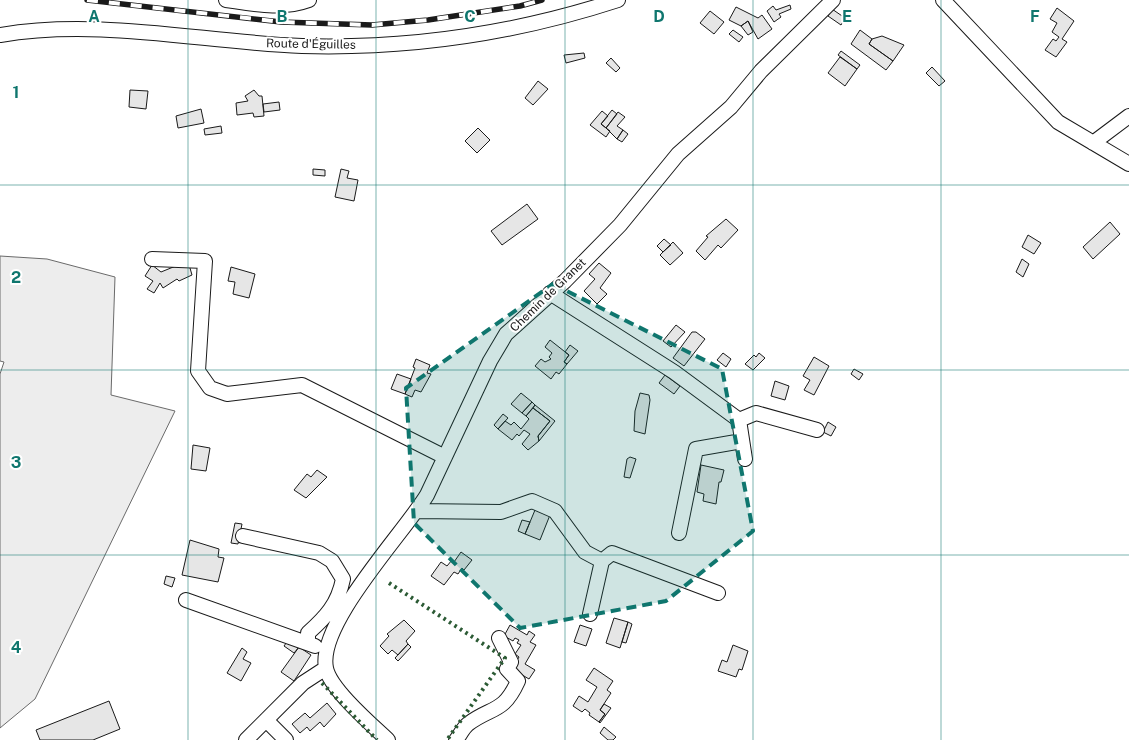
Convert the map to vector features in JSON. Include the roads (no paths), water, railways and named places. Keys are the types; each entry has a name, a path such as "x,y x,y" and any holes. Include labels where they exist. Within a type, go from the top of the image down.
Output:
{"street":[{"path":"226,0 270,6 296,5 309,0"},
{"name":"Route d'Éguilles","path":"0,35 59,29 96,30 302,46 390,44 483,33 559,18 618,0"},
{"name":"Chemin de Granet","path":"326,668 328,641 342,613 417,511 445,457 490,361 506,334 620,225 678,154 731,107 761,71 833,0"},
{"path":"943,0 1058,122 1129,164"},
{"path":"1093,143 1129,116"},
{"path":"152,259 205,261 198,371 210,388 227,394 302,385 445,457"},
{"path":"550,293 674,372 738,420 745,459"},
{"path":"738,420 756,413 817,430"},
{"path":"679,533 696,450 742,441"},
{"path":"417,511 501,512 532,501 555,511 585,552 602,561"},
{"path":"244,536 318,553 332,561 343,579 340,597 330,612 308,633 308,643"},
{"path":"590,614 602,561 612,553 718,593"},
{"path":"186,600 308,643 326,653"},
{"path":"456,740 467,725 497,709 511,696 518,681 507,669 511,662 500,638"},
{"path":"246,740 303,683 326,668 344,696 388,740"},
{"path":"266,720 286,740"}],"railway":[{"path":"87,0 281,22 372,25 428,20 520,6 542,0"}]}
